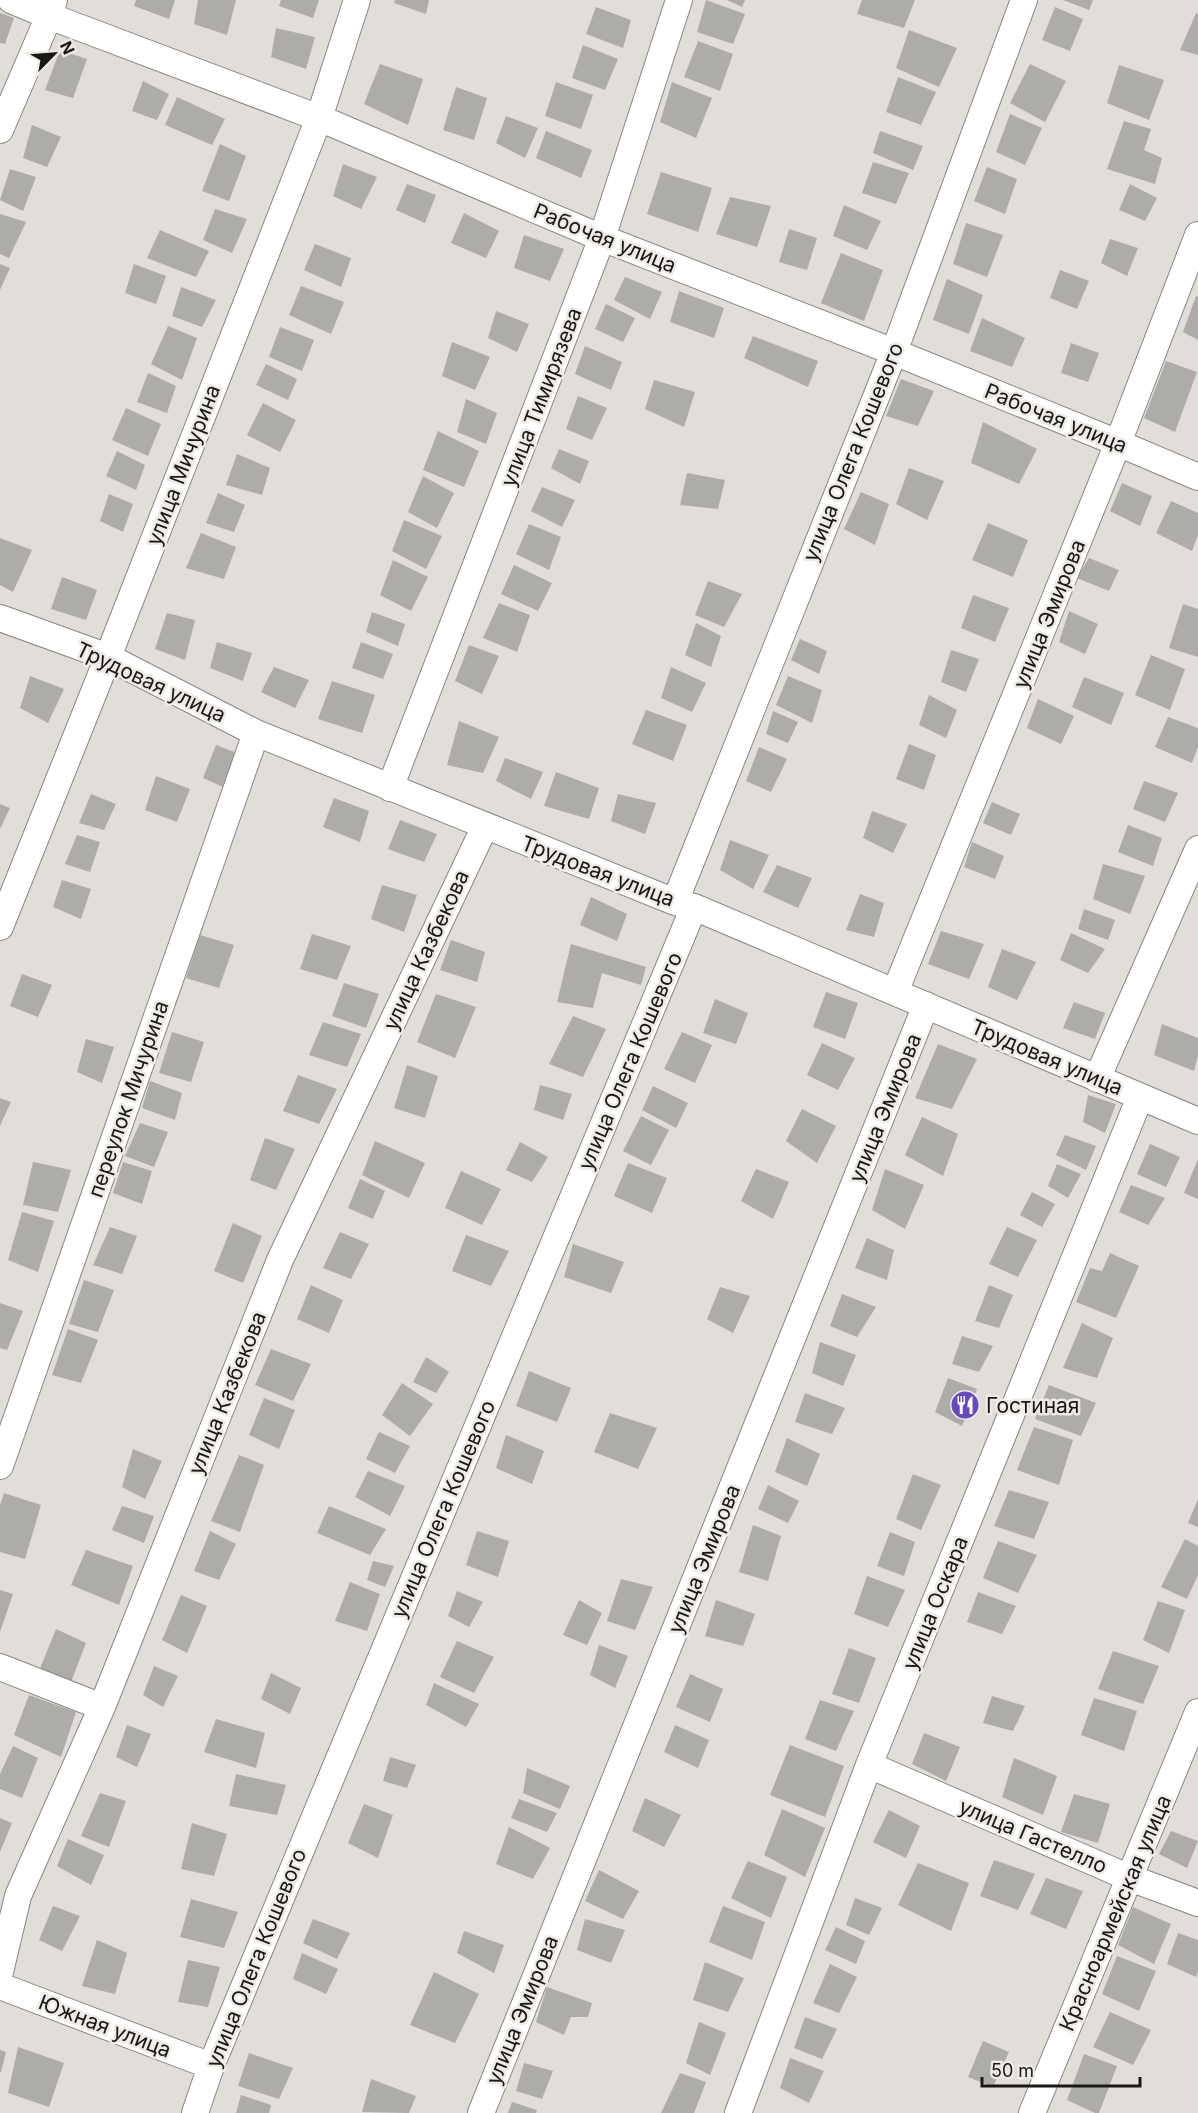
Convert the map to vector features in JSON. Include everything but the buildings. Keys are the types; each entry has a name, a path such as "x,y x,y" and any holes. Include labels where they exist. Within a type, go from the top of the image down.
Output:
{"street":[{"name":"Рабочая улица","path":"11,0 51,8 602,238 894,352 1198,477"},
{"name":"улица Мичурина","path":"0,927 319,118 357,0"},
{"name":"улица Тимирязева","path":"390,788 602,238 679,0"},
{"name":"улица Олега Кошевого","path":"195,2113 211,2066 685,904 894,352 1024,0"},
{"path":"0,130 51,8"},
{"name":"улица Эмирова","path":"896,992 1119,443 1198,235"},
{"name":"Трудовая улица","path":"0,618 108,657 256,733 685,904 1198,1121"},
{"name":"переулок Мичурина","path":"0,1466 256,733"},
{"name":"улица Казбекова","path":"0,1972 9,1893 102,1707 280,1260 485,826"},
{"path":"1097,1079 1198,849"},
{"name":"улица Эмирова","path":"481,2113 926,1005"},
{"name":"улица Оскара","path":"738,2113 869,1765 1140,1097"},
{"path":"0,1666 102,1707"},
{"name":"Красноармейская улица","path":"1032,2113 1198,1712"},
{"name":"улица Гастелло","path":"869,1765 1130,1878 1198,1903"},
{"name":"Южная улица","path":"0,1986 211,2066"}],"place":[{"name":"Гостиная","path":"965,1405"}]}
